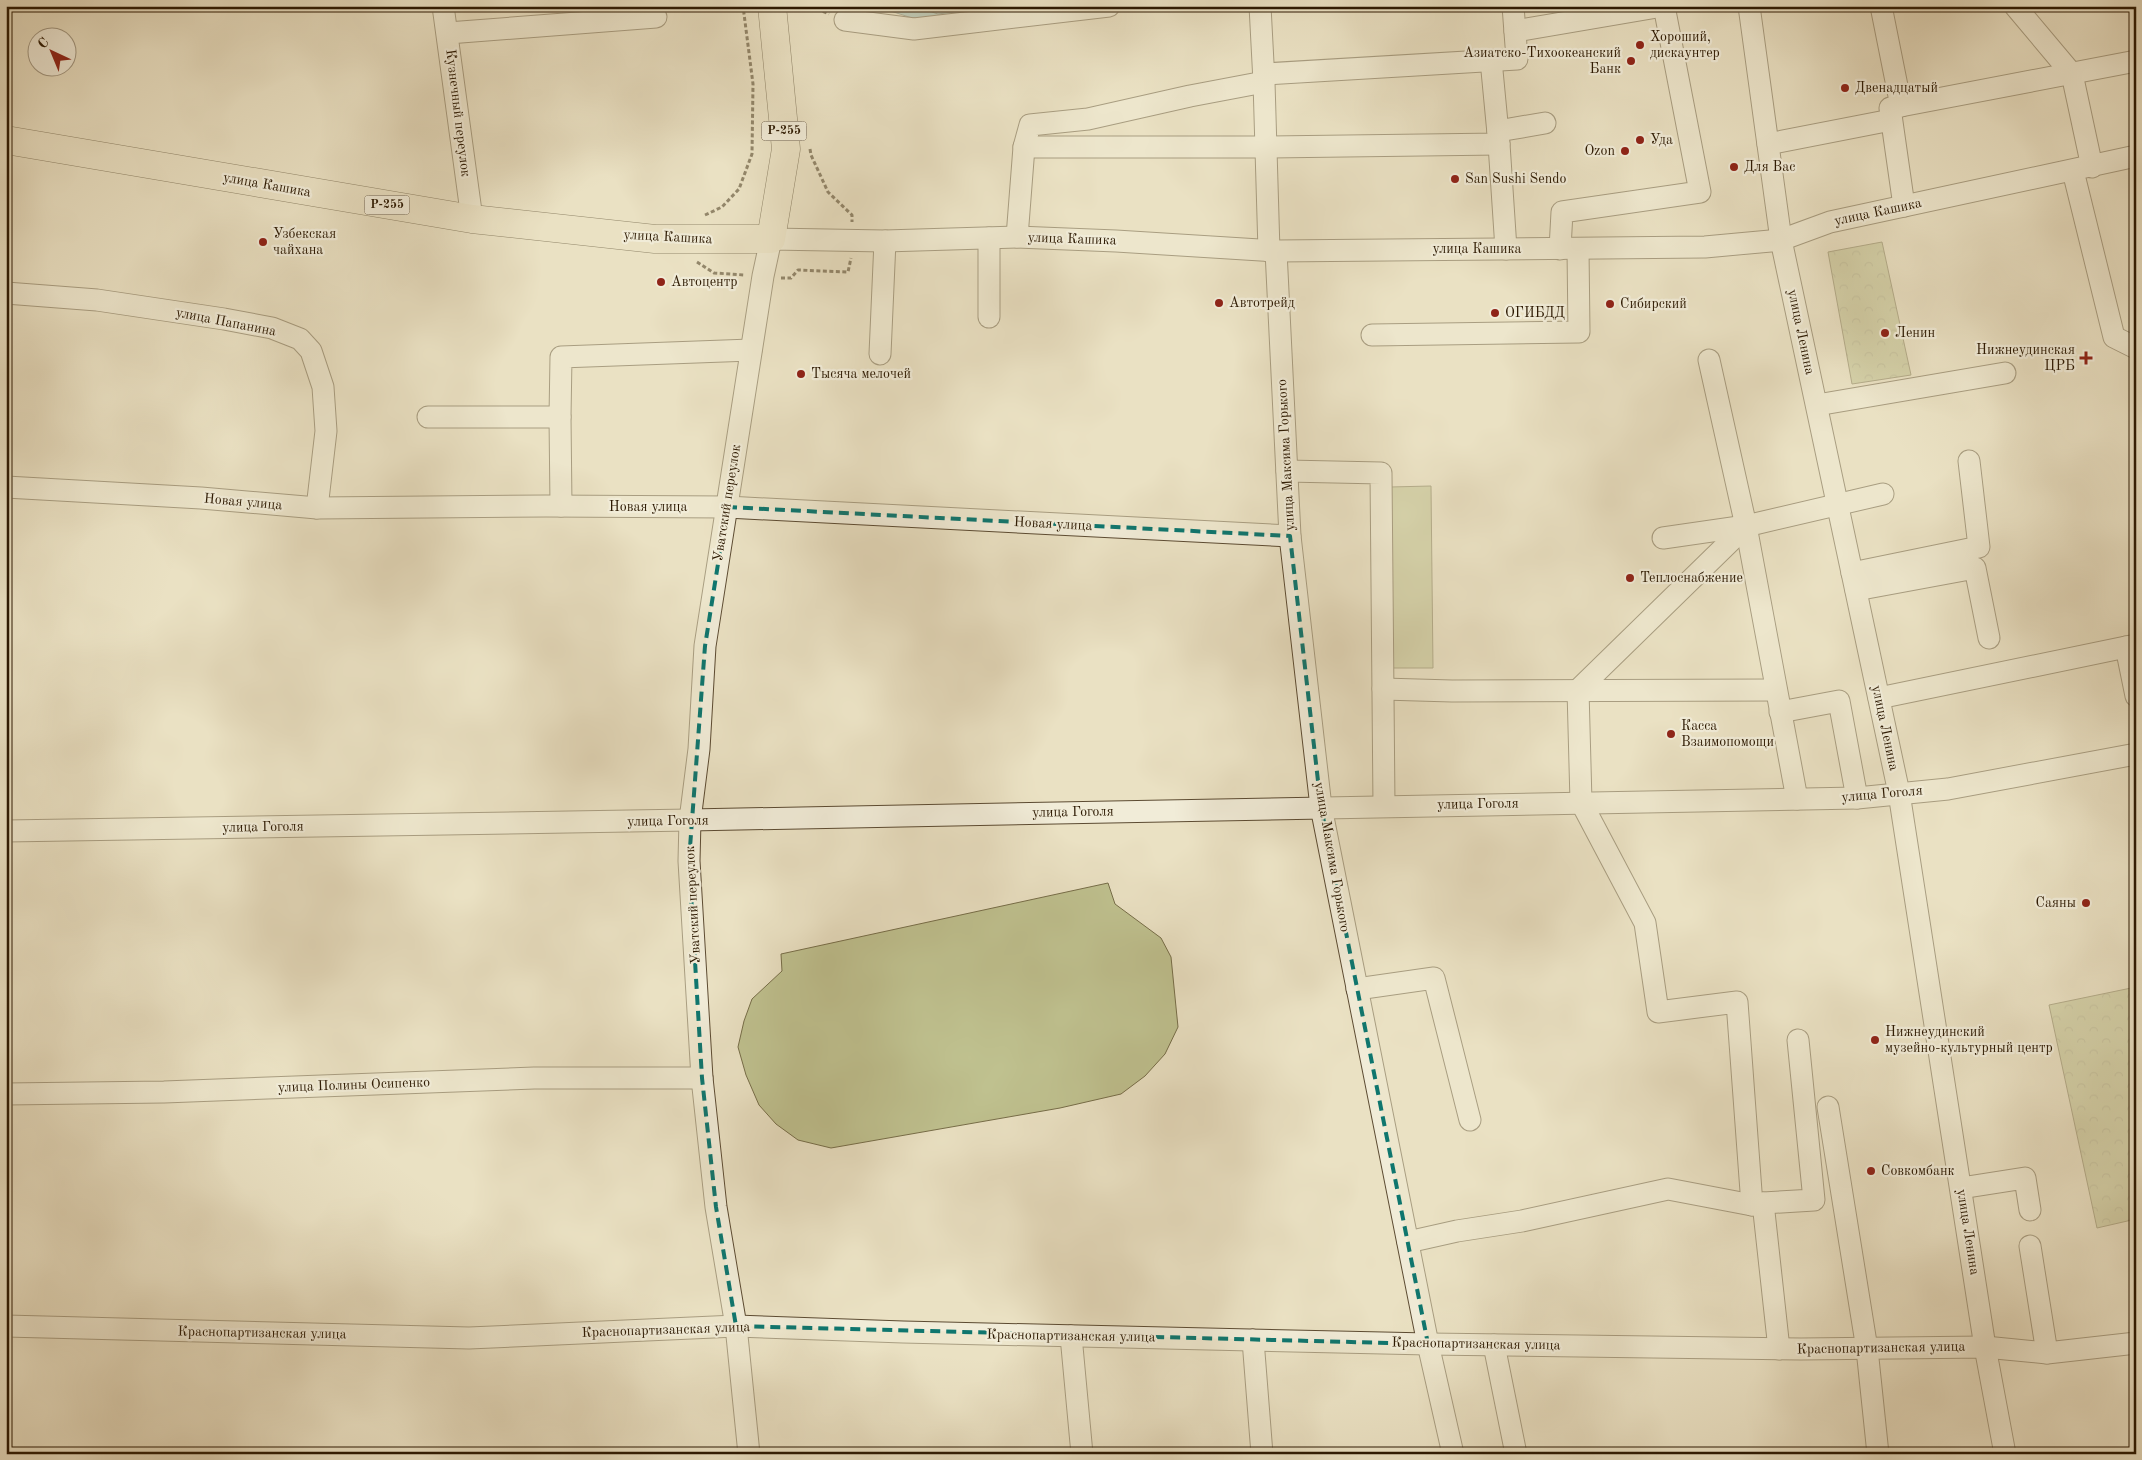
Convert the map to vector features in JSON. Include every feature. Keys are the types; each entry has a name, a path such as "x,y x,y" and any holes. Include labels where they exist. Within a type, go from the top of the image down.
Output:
{"highway":[{"name":"Р-255","path":"771,239 786,149 773,14"},
{"name":"улица Кашика","path":"6,140 472,219 655,239 771,239"}],"street":[{"name":"Кузнечный переулок","path":"443,6 472,219"},
{"path":"845,20 914,29 1109,6"},
{"name":"улица Максима Горького","path":"1260,6 1266,147 1290,536 1321,807 1428,1344 1453,1454"},
{"path":"1017,237 1024,147 1030,125 1088,119 1264,78 1517,59 1513,6"},
{"path":"1372,335 1579,332 1569,249 1562,212 1700,192 1663,6 1515,31"},
{"name":"улица Ленина","path":"1749,6 1781,240 1899,793 1986,1346 2005,1454"},
{"path":"1881,6 1896,113 1904,206"},
{"path":"2015,6 2072,74 2083,169 2114,337 2136,348"},
{"path":"448,33 656,17"},
{"path":"1491,60 1506,249"},
{"path":"1768,144 1896,113 2136,61"},
{"path":"1024,147 1266,147 1498,138 1545,123"},
{"name":"улица Кашика","path":"771,239 885,241 1017,237 1116,240 1272,251 1705,248 1781,240 1830,222 2083,169 2136,156"},
{"path":"989,238 989,317"},
{"name":"Уватский переулок","path":"749,1454 736,1326 716,1207 702,1078 689,861 690,820 699,750 705,646 751,350 771,239"},
{"path":"880,354 885,241"},
{"name":"улица Папанина","path":"6,293 97,300 224,319 272,328 300,339 311,351 323,387 326,431 317,508"},
{"path":"561,506 561,357 751,350"},
{"path":"1709,360 1746,526 1796,799"},
{"path":"1817,405 2005,373"},
{"path":"428,417 560,417"},
{"path":"1854,581 1979,547 1968,461"},
{"path":"1287,471 1381,473 1384,806"},
{"name":"Новая улица","path":"6,487 201,498 317,508 727,507 1290,536"},
{"path":"1663,538 1746,526 1883,494"},
{"path":"1746,526 1578,690 1581,802 1645,924 1658,1012 1738,1002 1758,1204 1779,1349"},
{"path":"1854,581 1975,568 1989,638"},
{"path":"1879,698 2131,646 2136,696"},
{"path":"1383,689 1452,691 1776,690"},
{"path":"1780,712 1839,701 1856,798"},
{"name":"улица Гоголя","path":"6,831 1856,798 1948,788 2136,754"},
{"path":"1357,989 1434,978 1470,1120"},
{"path":"1408,1242 1457,1231 1522,1221 1668,1189 1758,1204 1814,1200 1798,1040"},
{"name":"улица Полины Осипенко","path":"6,1094 174,1092 534,1078 702,1078"},
{"path":"1828,1107 1866,1349 1878,1454"},
{"path":"1961,1188 2024,1178 2030,1210"},
{"path":"2030,1246 2047,1353"},
{"name":"Краснопартизанская улица","path":"6,1326 469,1338 736,1326 1428,1344 1779,1349 1986,1346 2047,1353 2136,1343"},
{"path":"1071,1336 1082,1454"},
{"path":"1253,1340 1262,1454"},
{"path":"1494,1345 1516,1454"}],"path":[{"path":"689,240 687,223 722,207 739,188 752,154 753,84 743,6"},
{"path":"810,146 811,155 828,192 852,215 853,240 850,270"}],"highlighted area":[{"path":"727,507 1290,536 1321,807 1428,1344 736,1326 716,1207 702,1078 689,861 705,646"}],"green space":[{"path":"1882,242 1911,375 1852,384 1828,252"},
{"path":"1431,486 1433,668 1392,668 1390,487"},
{"path":"1108,883 1115,904 1161,938 1171,957 1178,1027 1165,1054 1145,1076 1121,1094 1060,1108 831,1148 798,1140 776,1124 759,1105 746,1075 738,1047 744,1021 752,999 782,971 781,954"},
{"path":"2136,987 2136,1219 2097,1228 2049,1005"}],"water":[{"path":"875,6 1082,6 937,26"}],"place":[{"name":"Хороший, дискаунтер","path":"1640,45"},
{"name":"Азиатско-Тихоокеанский Банк","path":"1631,61"},
{"name":"Двенадцатый","path":"1845,88"},
{"name":"Уда","path":"1640,140"},
{"name":"Ozon","path":"1625,151"},
{"name":"Для Вас","path":"1734,167"},
{"name":"San Sushi Sendo","path":"1455,179"},
{"name":"Узбекская чайхана","path":"263,242"},
{"name":"Автоцентр","path":"661,282"},
{"name":"Автотрейд","path":"1219,303"},
{"name":"Сибирский","path":"1610,304"},
{"name":"ОГИБДД","path":"1495,313"},
{"name":"Ленин","path":"1885,333"},
{"name":"Нижнеудинская ЦРБ","path":"2086,358"},
{"name":"Тысяча мелочей","path":"801,374"},
{"name":"Теплоснабжение","path":"1630,578"},
{"name":"Касса Взаимопомощи","path":"1671,734"},
{"name":"Саяны","path":"2086,903"},
{"name":"Нижнеудинский музейно-культурный центр","path":"1875,1040"},
{"name":"Совкомбанк","path":"1871,1171"}]}
